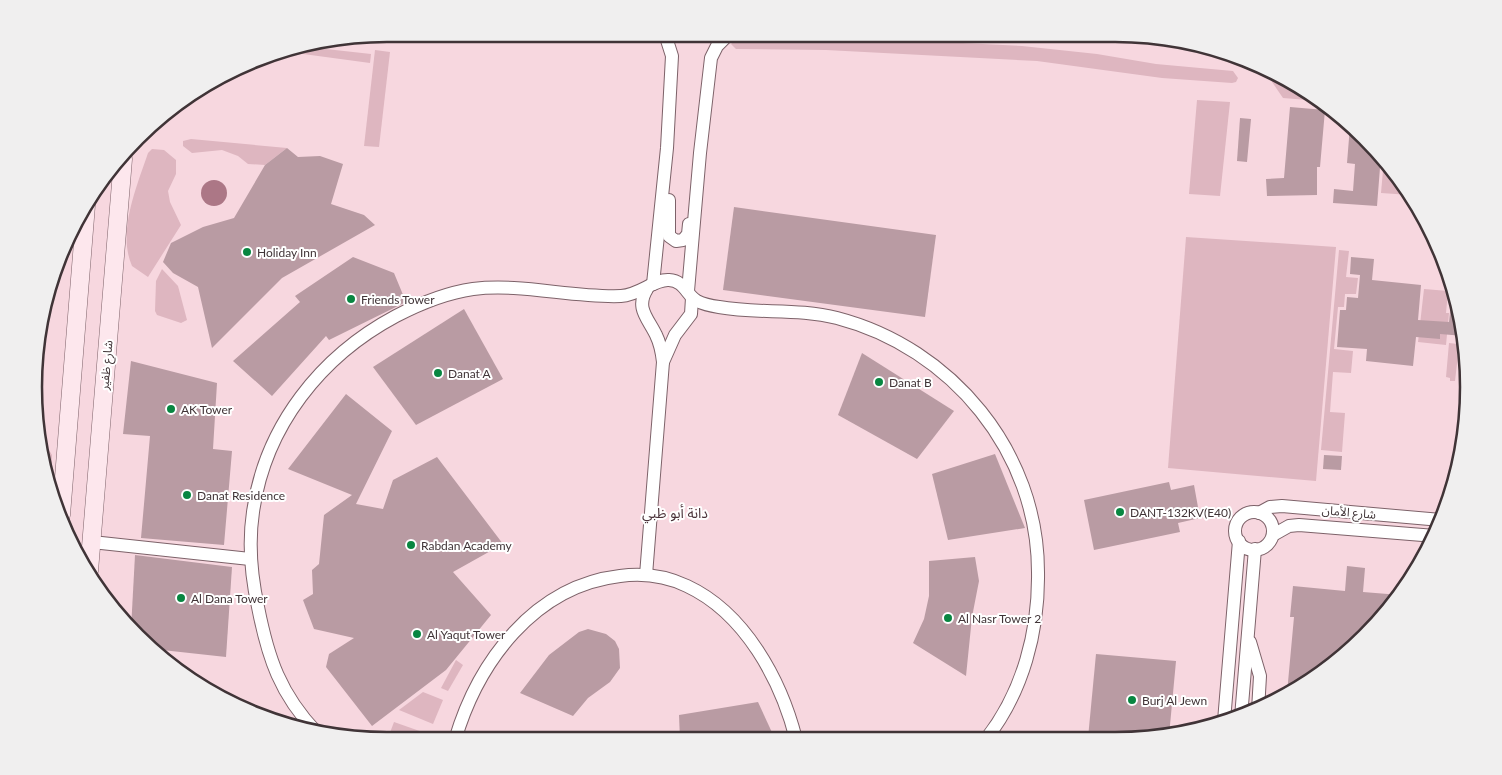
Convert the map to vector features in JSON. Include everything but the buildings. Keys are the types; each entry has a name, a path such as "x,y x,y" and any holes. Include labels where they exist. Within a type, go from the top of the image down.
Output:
{"main road":[{"name":"شارع ظفير","path":"90,562 122,167"},
{"path":"63,503 85,223"}],"street":[{"path":"664,362 657,335 642,309 642,302 650,286 667,148 672,56 668,42"},
{"path":"646,575 664,362 675,335 691,314 690,294 700,153 712,52 721,42"},
{"path":"667,148 670,170 668,233 676,241 683,240 688,234 693,168 700,153"},
{"path":"309,724 289,698 268,654 250,559 250,533 261,473 278,432 296,401 318,374 344,350 373,329 422,302 473,289 512,288 619,296 670,280 680,283 690,294 718,307 805,312 833,317 886,336 934,364 974,402 991,423 1017,471 1033,516 1038,577 1034,624 1023,671 1004,713 991,732"},
{"name":"شارع الأمان","path":"1259,513 1270,507 1282,506 1433,519"},
{"path":"1225,714 1239,541 1236,529 1241,518 1252,512 1264,515 1272,524 1272,535 1266,545 1255,549 1248,548 1239,541"},
{"name":"شارع الأمان","path":"1272,535 1289,526 1299,525 1426,535"},
{"path":"92,542 250,559"},
{"path":"1242,708 1255,549"},
{"path":"458,732 471,696 485,672 509,638 536,610 562,592 592,581 624,575 646,575 669,579 687,586 710,601 736,624 752,642 771,675 788,712 794,732"},
{"path":"1248,636 1260,676 1259,701"}],"shaded area":[{"path":"733,42 942,42 1022,46 1097,54 1156,64 1233,71 1238,78 1236,82 1232,83 1162,78 1037,61 826,50 736,49 731,44"},
{"path":"322,49 371,54 370,63 300,54"},
{"path":"375,50 390,52 379,147 364,146"},
{"path":"1271,80 1304,100 1283,98"},
{"path":"1197,100 1230,102 1220,196 1189,194"},
{"path":"191,139 287,148 265,165 248,164 238,156 222,150 192,153 183,146 183,141"},
{"path":"152,149 164,150 176,160 176,174 168,191 170,202 181,225 148,277 132,266 128,253 127,239 130,209 134,194 148,153"},
{"path":"1383,171 1400,194 1381,193"},
{"path":"214,180 223,184 227,193 223,202 214,206 205,202 201,193 205,184"},
{"path":"1186,237 1336,247 1316,481 1168,468"},
{"path":"1339,250 1349,251 1346,277 1358,278 1356,294 1345,294 1344,307 1338,307 1334,349 1353,351 1351,373 1333,372 1330,412 1345,413 1342,452 1321,450"},
{"path":"162,269 178,286 187,320 181,323 157,315 155,311 156,281"},
{"path":"1424,289 1446,291 1448,296 1446,313 1449,313 1446,345 1418,342"},
{"path":"1449,343 1457,344 1458,355 1455,381 1450,381 1450,378 1446,377"},
{"path":"48,448 52,455 52,466"},
{"path":"456,660 463,665 448,691 441,688"},
{"path":"423,692 443,700 433,724 399,710"},
{"path":"394,722 422,732 390,732"}],"place":[{"name":"Holiday Inn","path":"247,252"},
{"name":"Friends Tower","path":"351,299"},
{"name":"Danat A","path":"438,373"},
{"name":"Danat B","path":"879,382"},
{"name":"AK Tower","path":"171,409"},
{"name":"Danat Residence","path":"187,495"},
{"name":"DANT-132KV(E40)","path":"1120,512"},
{"name":"Rabdan Academy","path":"411,545"},
{"name":"Al Dana Tower","path":"181,598"},
{"name":"Al Nasr Tower 2","path":"948,618"},
{"name":"Al Yaqut Tower","path":"417,634"},
{"name":"Burj Al Jewn","path":"1132,700"}],"district":[{"name":"دانة أبو ظبي","path":"675,512"}]}
